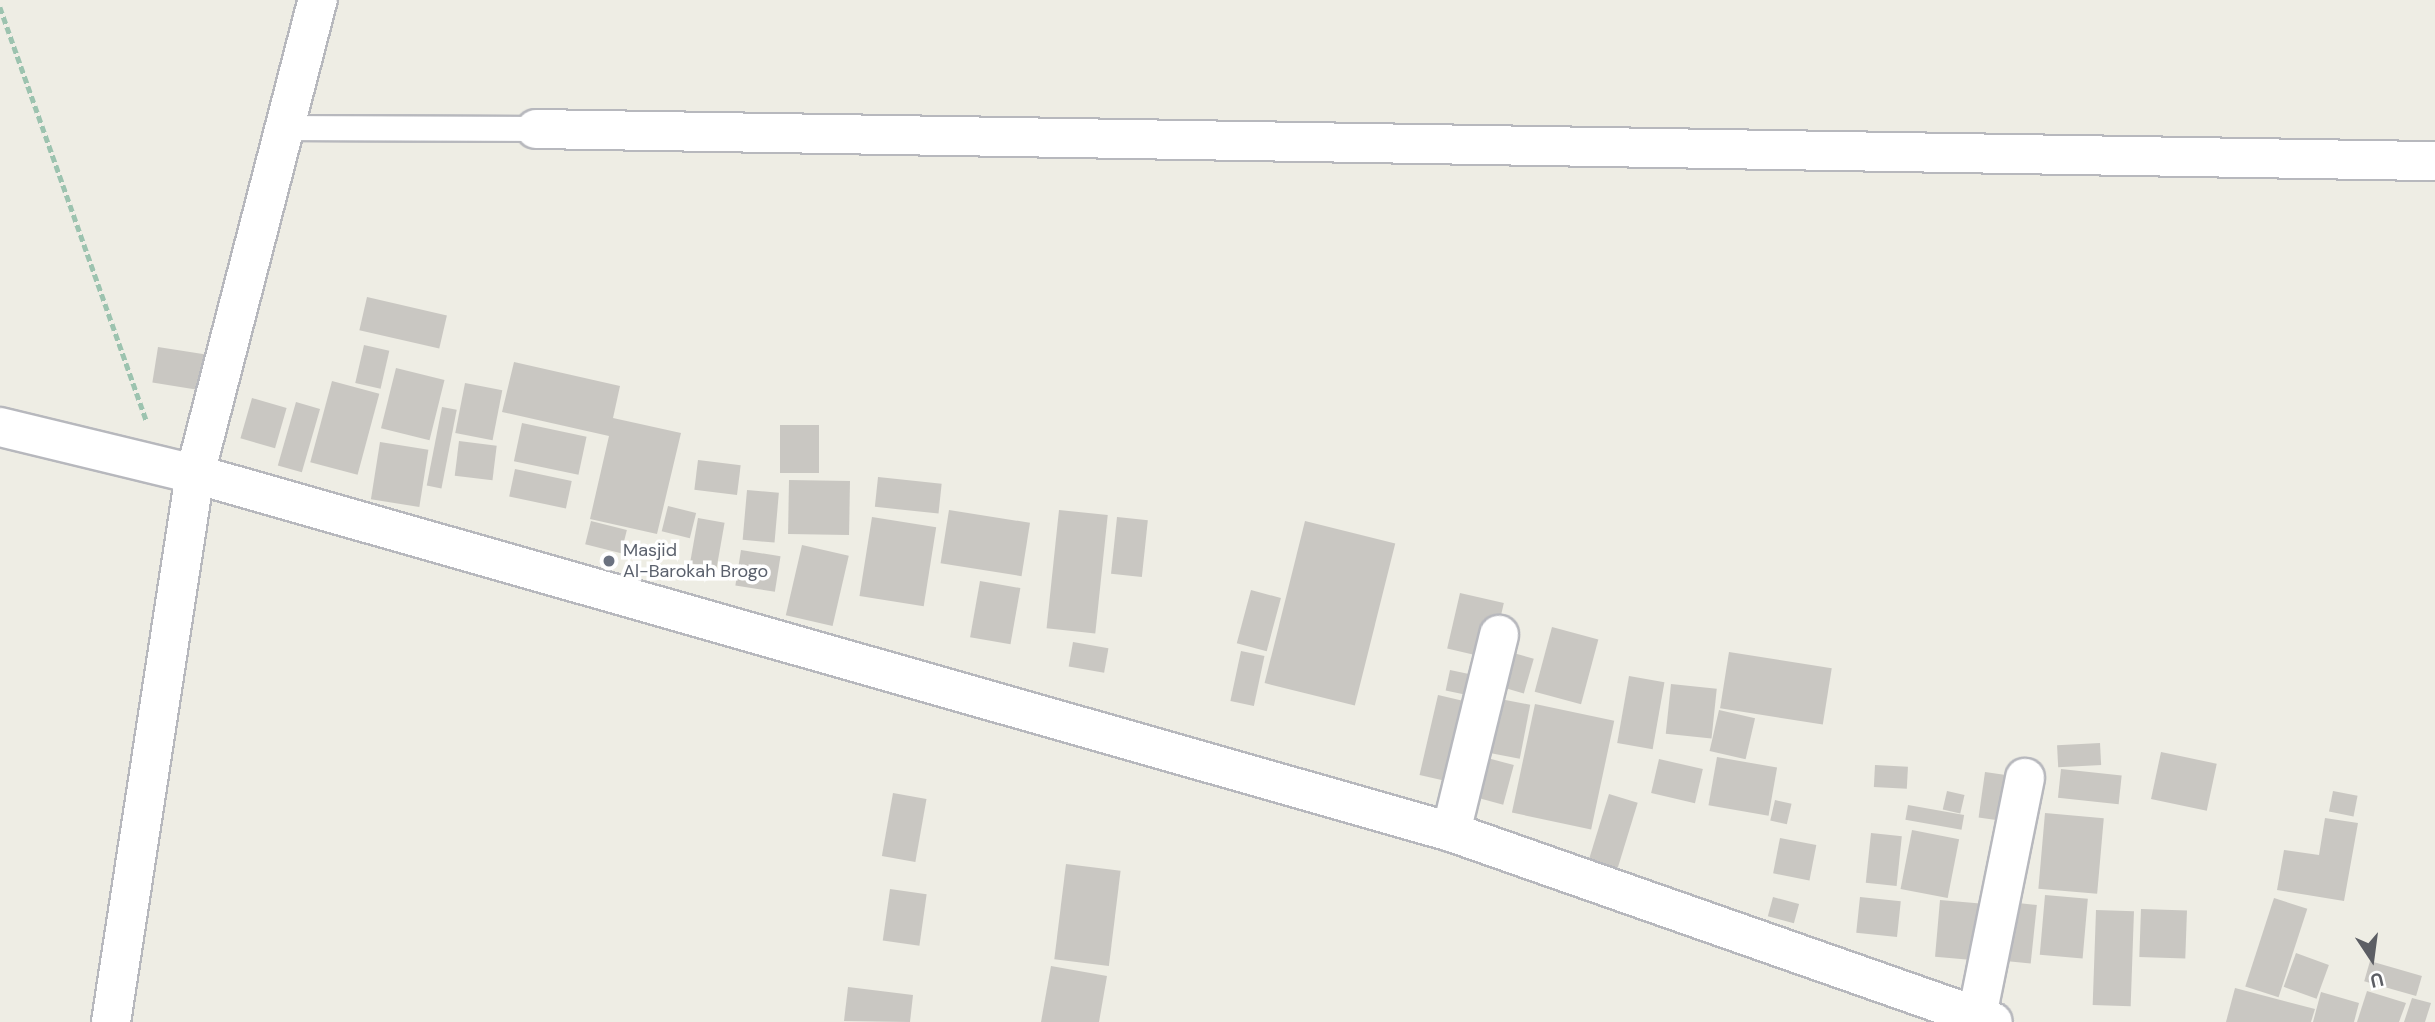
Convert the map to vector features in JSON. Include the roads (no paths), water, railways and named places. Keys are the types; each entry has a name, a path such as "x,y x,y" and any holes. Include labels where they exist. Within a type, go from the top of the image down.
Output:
{"street":[{"path":"111,1013 179,471 285,128 317,0"},
{"path":"536,130 2435,161"},
{"path":"0,427 179,471 1451,832 1985,1019 2025,778"},
{"path":"1451,832 1499,635"}],"lane":[{"path":"285,128 536,130"}],"place":[{"name":"Masjid Al-Barokah Brogo","path":"609,561"}]}
